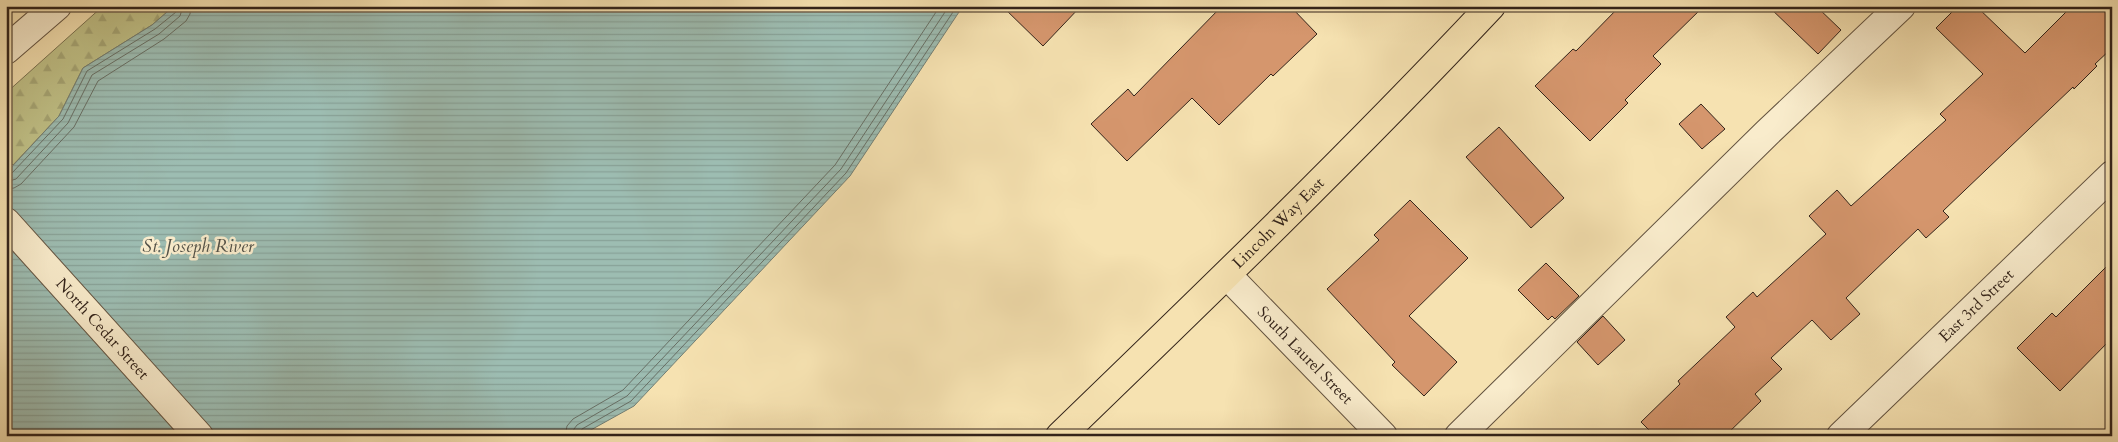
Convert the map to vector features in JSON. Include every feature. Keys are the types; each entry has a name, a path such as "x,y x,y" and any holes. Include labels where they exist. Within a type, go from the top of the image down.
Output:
{"main road":[{"name":"Lincoln Way East","path":"1060,436 1227,275 1420,82 1491,6"}],"street":[{"path":"6,50 57,6"},
{"path":"1458,436 1760,140 1901,6"},
{"name":"East 3rd Street","path":"1841,436 2112,175"},
{"name":"North Cedar Street","path":"6,222 199,436"},
{"name":"South Laurel Street","path":"1227,275 1383,436"}],"green space":[{"path":"103,6 174,6 152,25 83,68 59,116 13,165 6,158 6,93"}],"water":[{"name":"St. Joseph River","path":"174,6 963,6 850,176 634,406 580,436 6,436 6,173 59,116 83,68 152,25"}],"building":[{"path":"1002,6 1081,6 1043,46"},
{"path":"1222,6 1290,6 1317,34 1273,76 1271,74 1219,125 1192,98 1127,161 1091,124 1128,89 1134,96"},
{"path":"1620,6 1704,6 1653,56 1661,64 1625,100 1628,103 1590,141 1535,86 1573,49 1576,51"},
{"path":"1768,6 1816,6 1841,30 1818,54"},
{"path":"1958,6 1976,6 2025,53 2072,6 2112,6 2112,48 2095,64 2097,66 2074,89 2073,87 1943,211 1949,217 1926,238 1918,229 1846,298 1860,314 1831,340 1812,320 1771,358 1782,369 1755,394 1761,401 1725,436 1655,436 1641,422 1680,384 1678,381 1735,327 1726,317 1753,292 1757,297 1826,234 1809,216 1837,190 1851,206 1946,120 1940,114 1983,74 1936,28"},
{"path":"1701,104 1725,129 1702,149 1679,124"},
{"path":"1499,127 1564,198 1531,228 1466,157"},
{"path":"1410,200 1468,258 1409,316 1457,362 1424,396 1392,365 1395,362 1327,289 1379,240 1374,235"},
{"path":"2112,261 2112,338 2060,391 2017,348 2052,313 2056,317"},
{"path":"1546,263 1579,296 1555,319 1552,316 1548,320 1518,290"},
{"path":"1603,316 1625,340 1598,365 1577,342"}]}
